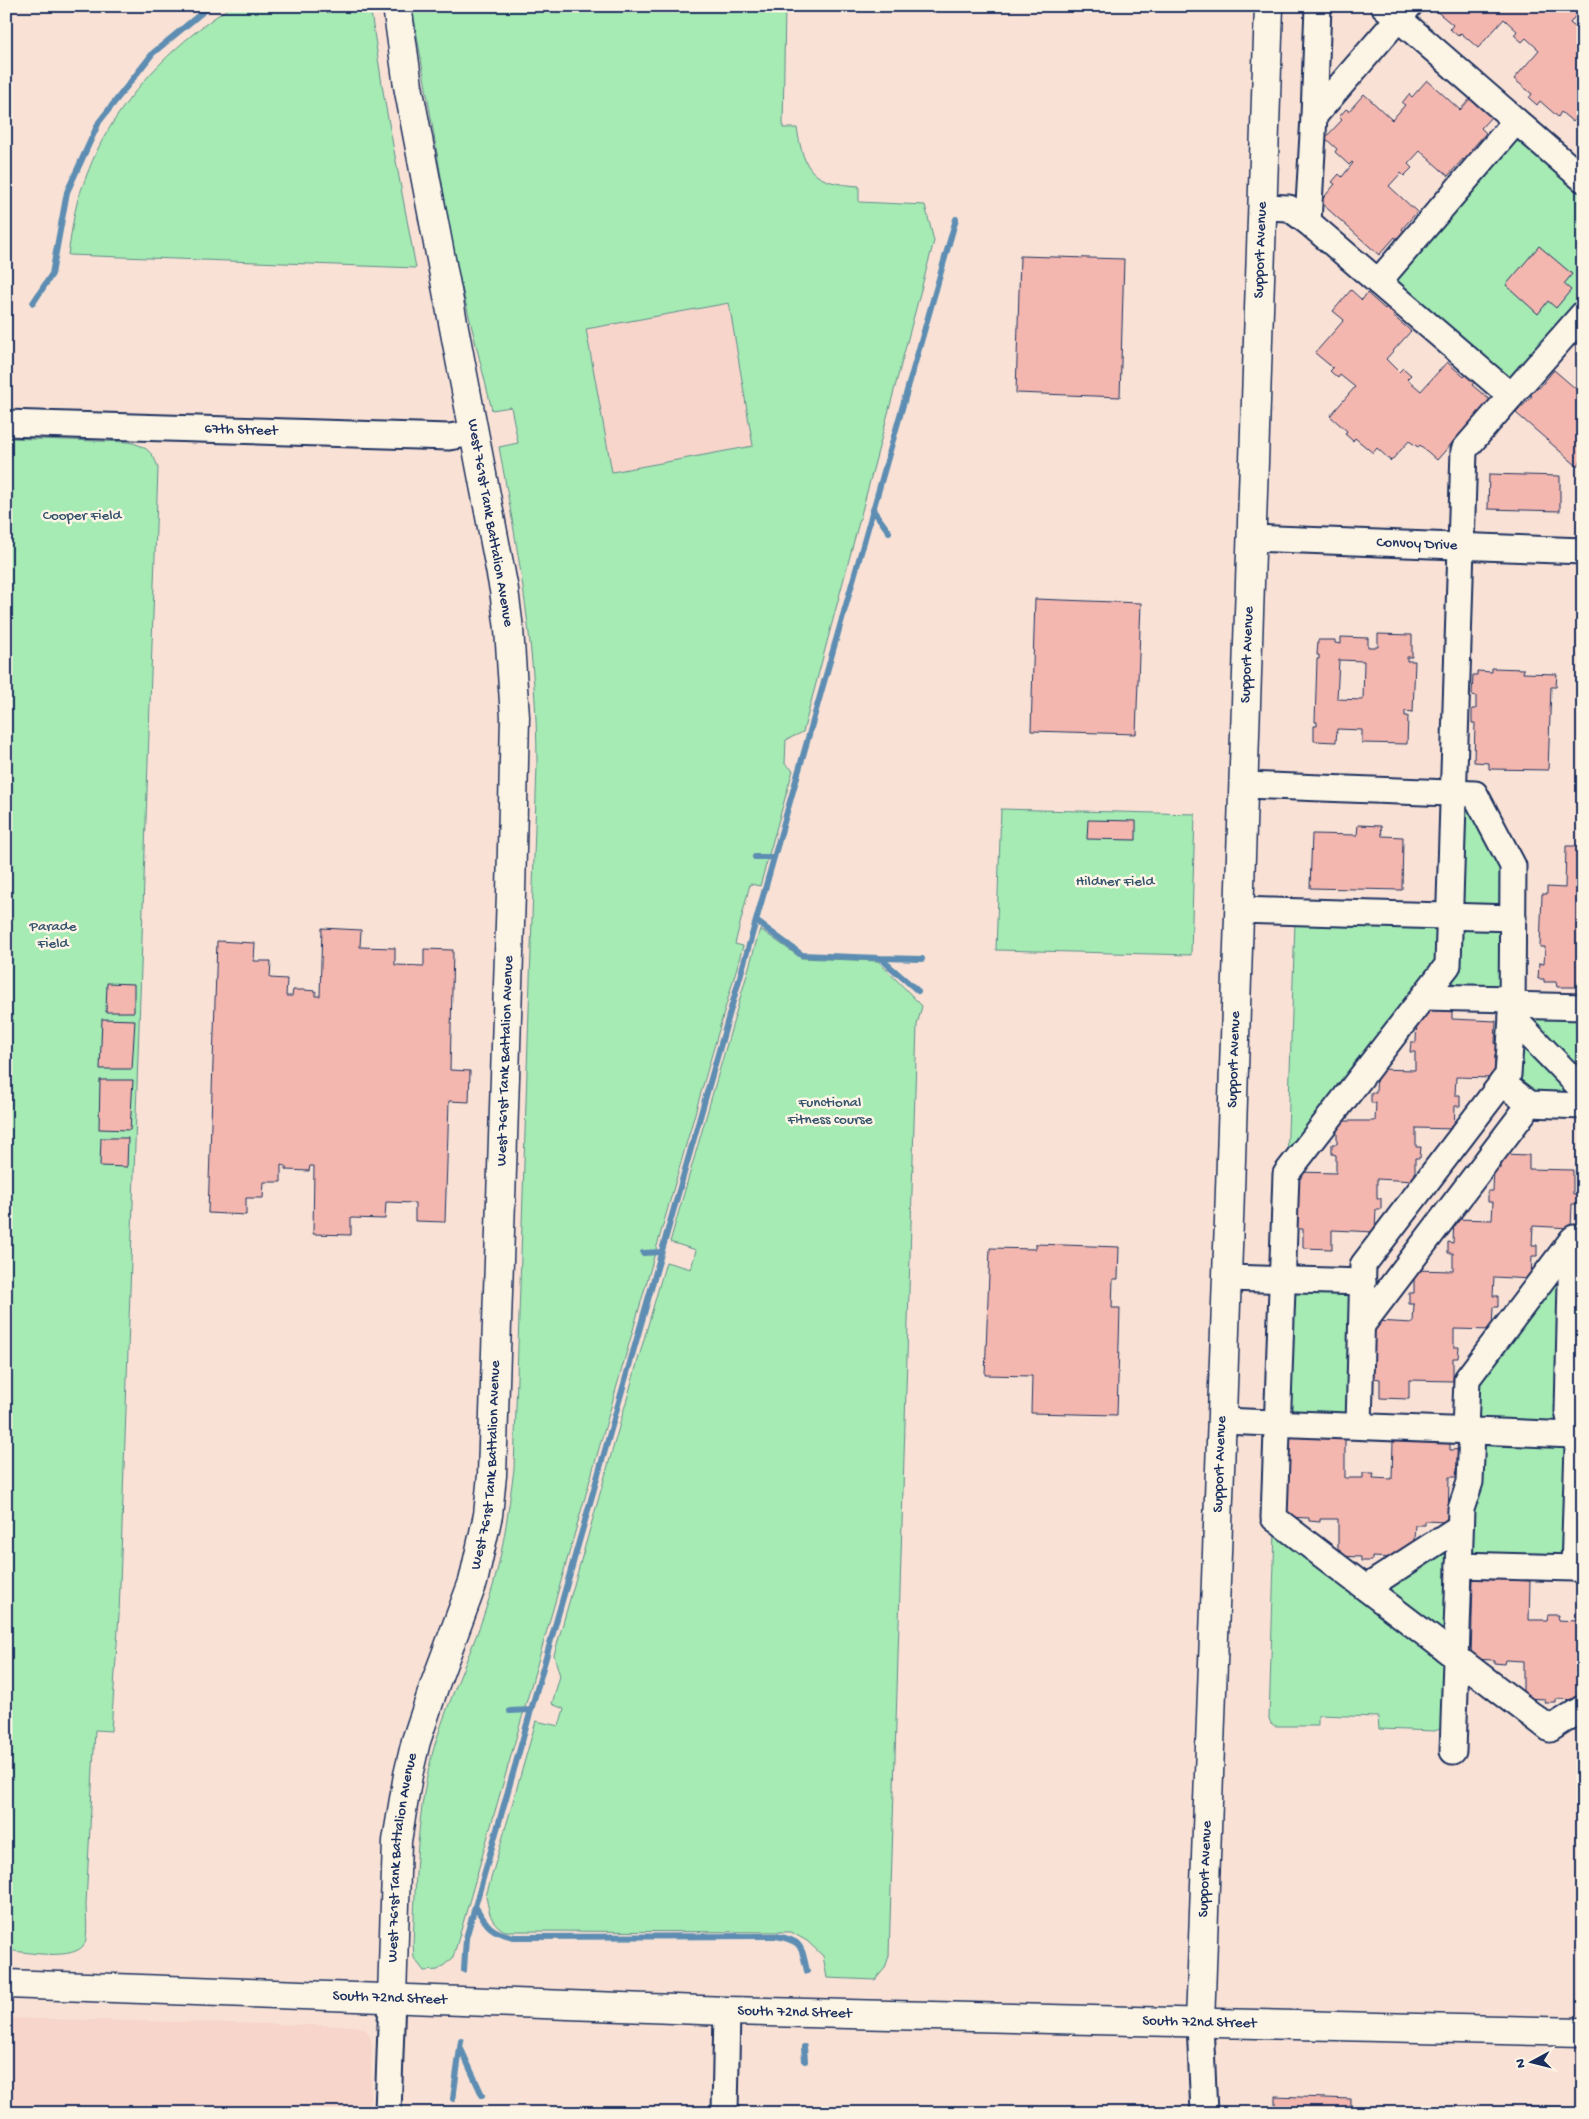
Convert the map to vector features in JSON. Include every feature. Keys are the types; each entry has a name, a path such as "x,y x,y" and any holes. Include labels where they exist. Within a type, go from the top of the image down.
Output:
{"street":[{"name":"West 761st Tank Battalion Avenue","path":"388,2113 397,1841 408,1775 416,1741 473,1582 488,1515 492,1475 510,913 514,717 509,629 504,590 408,86 396,6"},
{"name":"Support Avenue","path":"1204,2113 1200,2023 1244,785 1269,6"},
{"path":"1308,222 1318,6"},
{"path":"1314,116 1397,10 1516,121 1583,179"},
{"path":"1378,282 1516,121"},
{"path":"1262,207 1289,208 1308,222 1511,396"},
{"path":"1583,314 1464,450 1448,965 1286,1174 1274,1518 1550,1729 1583,1708"},
{"name":"67th Street","path":"6,423 449,438 474,432"},
{"name":"Convoy Drive","path":"1251,538 1583,552"},
{"path":"1244,785 1475,794 1513,866 1512,1007 1508,1075 1362,1265 1359,1426"},
{"path":"1239,910 1513,918"},
{"path":"1424,997 1512,1007 1583,1007"},
{"path":"1512,1007 1583,1090"},
{"path":"1502,1083 1530,1104 1583,1106"},
{"path":"1362,1325 1530,1104"},
{"path":"1459,1565 1579,1568 1578,1428 1568,1411 1578,1234"},
{"path":"1453,1751 1461,1509 1470,1482 1467,1379 1578,1234"},
{"path":"1227,1278 1362,1282"},
{"path":"1222,1421 1469,1430 1578,1428"},
{"path":"1366,1588 1460,1527"},
{"name":"South 72nd Street","path":"6,1984 727,2010 1583,2032"},
{"path":"725,2113 727,2010"}],"shaded area":[{"path":"729,303 753,446 611,472 586,329"},
{"path":"6,2018 355,2026 364,2028 369,2034 372,2044 370,2113 6,2113"}],"green space":[{"path":"232,6 370,6 384,97 416,268 68,255 78,199 96,153 115,119 143,82 176,48"},
{"path":"412,6 785,6 783,128 797,128 803,155 813,172 831,182 859,186 859,202 925,205 934,241 803,732 786,740 785,764 793,770 760,886 750,884 735,944 743,946 453,1958 438,1970 424,1971 414,1958 413,1943 416,1868 424,1793 441,1726 483,1617 494,1583 514,1469 537,765 534,685 526,606 499,447 518,443 511,407 492,410 455,259","holes":["729,303 753,446 612,472 586,329"]},
{"path":"1517,139 1524,140 1583,188 1583,304 1516,380 1499,379 1394,281"},
{"name":"Cooper Field","path":"6,438 128,442 148,450 158,468 119,1615 111,1731 95,1730 86,1904 86,1940 80,1949 61,1954 37,1954 6,1950"},
{"path":"1461,808 1475,808 1507,867 1506,914 1474,913 1455,892"},
{"name":"Hildner Field","path":"1001,809 1195,814 1191,955 996,950"},
{"path":"1295,921 1425,921 1443,940 1443,962 1287,1163"},
{"path":"1474,923 1504,923 1503,983 1494,993 1462,992 1453,982 1454,941"},
{"name":"Functional Fitness course","path":"760,929 801,958 878,961 922,1006 917,1025 889,1956 885,1968 875,1980 827,1978 823,1956 807,1941 791,1932 505,1931 493,1921 486,1896 536,1721 559,1726 564,1709 552,1704 560,1676 554,1655 666,1262 691,1269 696,1250 670,1242"},
{"path":"1523,1011 1583,1012 1583,1080"},
{"path":"1515,1041 1525,1041 1574,1088 1563,1097 1534,1097 1514,1082"},
{"path":"1555,1272 1567,1282 1558,1424 1478,1423 1473,1381"},
{"path":"1291,1290 1350,1291 1348,1412 1342,1417 1287,1414"},
{"path":"1481,1441 1568,1442 1570,1543 1552,1562 1471,1559 1468,1509"},
{"path":"1275,1530 1444,1656 1444,1727 1435,1731 1379,1729 1378,1717 1318,1715 1318,1726 1275,1726 1271,1723 1269,1719"},
{"path":"1453,1537 1450,1640 1377,1589"}],"building":[{"path":"1439,6 1583,6 1570,23 1583,33 1583,88 1580,91 1583,94 1583,110 1573,122 1561,112 1558,117 1540,101 1537,105 1529,98 1532,94 1514,79 1539,50 1526,38 1522,42 1514,35 1517,31 1504,19 1478,48 1461,33 1458,36 1450,29 1453,25 1435,10"},
{"path":"1427,80 1460,110 1470,99 1491,117 1481,128 1486,133 1471,150 1474,154 1467,162 1463,159 1448,176 1420,151 1408,164 1412,168 1404,176 1401,173 1389,186 1417,212 1402,229 1405,233 1398,241 1395,237 1379,255 1320,202 1335,184 1332,182 1339,174 1342,177 1353,163 1349,165 1335,152 1337,149 1325,138 1342,120 1339,117 1346,109 1349,111 1364,94 1392,120 1405,105 1402,103 1409,94 1412,97"},
{"path":"1539,246 1572,274 1564,284 1571,290 1556,308 1548,301 1538,314 1506,285"},
{"path":"1020,256 1124,259 1120,397 1016,393"},
{"path":"1351,290 1362,300 1367,293 1385,309 1388,305 1396,312 1393,316 1411,331 1386,359 1399,372 1403,368 1411,375 1407,379 1421,391 1447,362 1464,377 1467,374 1475,381 1472,385 1490,400 1437,460 1420,445 1418,447 1409,441 1391,461 1377,448 1373,453 1355,438 1353,441 1345,434 1347,431 1330,416 1355,387 1340,375 1338,378 1330,371 1333,368 1315,353 1344,320 1333,311"},
{"path":"1554,370 1583,395 1583,459 1577,466 1516,413 1532,396 1528,393 1535,385 1539,388"},
{"path":"1489,474 1560,476 1560,511 1488,509"},
{"path":"1035,599 1141,603 1136,734 1031,731"},
{"path":"1378,634 1412,635 1412,657 1407,657 1407,661 1415,661 1413,712 1405,711 1405,716 1408,716 1407,744 1362,743 1362,730 1337,729 1336,742 1314,741 1314,726 1317,726 1317,722 1315,722 1317,659 1319,659 1319,655 1317,655 1318,640 1335,640 1335,643 1341,644 1341,637 1368,638 1368,647 1378,647","holes":["1339,660 1364,661 1363,700 1337,699"]},
{"path":"1492,668 1524,669 1523,673 1557,674 1556,687 1551,687 1548,770 1489,769 1489,763 1474,762 1475,723 1472,723 1472,709 1476,709 1476,696 1472,695 1473,675 1477,675 1477,671 1492,672"},
{"path":"1088,820 1136,821 1136,840 1087,839"},
{"path":"1358,825 1381,826 1382,836 1403,837 1402,890 1310,888 1312,834 1357,835"},
{"path":"1566,846 1583,846 1583,983 1578,982 1578,987 1557,987 1556,982 1544,982 1544,979 1538,979 1539,963 1544,964 1545,947 1540,947 1542,894 1547,894 1547,887 1565,888"},
{"path":"322,928 361,930 360,947 395,948 395,965 424,966 424,949 453,950 450,1070 470,1071 469,1102 449,1101 445,1222 415,1221 415,1203 386,1202 385,1219 351,1218 351,1235 313,1234 314,1166 310,1166 309,1171 286,1170 286,1166 281,1165 281,1182 264,1182 263,1198 246,1198 246,1215 208,1213 217,941 255,943 254,961 271,961 270,978 287,979 286,996 292,996 293,990 304,990 316,991 316,996 320,996"},
{"path":"107,983 134,984 134,1012 106,1012"},
{"path":"1424,1005 1452,1006 1452,1019 1496,1021 1495,1044 1500,1044 1500,1055 1495,1055 1494,1078 1456,1077 1455,1095 1460,1095 1460,1106 1455,1106 1454,1129 1416,1128 1416,1147 1421,1147 1420,1158 1415,1158 1415,1181 1377,1179 1377,1198 1381,1198 1381,1209 1376,1209 1375,1232 1332,1230 1332,1249 1303,1248 1303,1229 1296,1229 1298,1172 1336,1173 1336,1155 1332,1154 1332,1144 1337,1144 1337,1121 1375,1121 1376,1103 1371,1103 1371,1093 1376,1093 1377,1069 1415,1070 1415,1052 1410,1052 1411,1042 1416,1042 1417,1019 1424,1018"},
{"path":"102,1019 135,1020 132,1069 100,1069"},
{"path":"100,1080 133,1080 130,1130 99,1129"},
{"path":"101,1138 128,1138 127,1167 100,1166"},
{"path":"1502,1154 1529,1155 1529,1169 1573,1170 1573,1194 1577,1194 1577,1204 1572,1204 1571,1228 1533,1226 1532,1245 1537,1245 1537,1256 1532,1256 1531,1279 1494,1277 1493,1296 1498,1296 1498,1307 1493,1307 1492,1330 1454,1329 1454,1347 1459,1347 1458,1358 1453,1358 1453,1381 1409,1380 1409,1399 1380,1398 1380,1379 1373,1378 1374,1355 1369,1355 1369,1344 1374,1345 1375,1321 1413,1323 1414,1304 1409,1304 1409,1293 1414,1293 1414,1270 1453,1271 1453,1253 1448,1253 1448,1242 1453,1243 1454,1219 1492,1220 1493,1202 1488,1202 1488,1191 1493,1191 1494,1168 1501,1168"},
{"path":"1036,1244 1119,1247 1118,1279 1113,1279 1112,1308 1120,1308 1117,1415 1031,1413 1032,1376 985,1375 990,1248 1036,1249"},
{"path":"1312,1433 1322,1434 1322,1438 1345,1439 1345,1478 1363,1478 1363,1473 1374,1473 1373,1478 1392,1479 1393,1441 1416,1441 1416,1437 1427,1437 1427,1442 1450,1443 1450,1450 1465,1449 1464,1477 1449,1477 1448,1522 1425,1521 1425,1525 1415,1525 1413,1553 1395,1552 1395,1558 1372,1557 1372,1561 1361,1561 1361,1557 1338,1556 1338,1519 1320,1519 1320,1522 1309,1521 1309,1518 1286,1517 1288,1437 1312,1438"},
{"path":"1496,1575 1507,1576 1507,1580 1530,1581 1529,1620 1547,1620 1548,1615 1559,1615 1558,1620 1577,1621 1577,1583 1583,1583 1583,1694 1580,1694 1580,1700 1556,1699 1556,1703 1545,1703 1546,1699 1523,1698 1523,1661 1505,1660 1504,1664 1494,1663 1494,1660 1471,1659 1473,1579 1496,1580"},
{"path":"1275,2096 1351,2099 1351,2113 1275,2113"},
{"path":"1525,2106 1583,2107 1583,2113 1524,2113"}],"waterway":[{"path":"33,303 52,274 67,192 99,122 153,53 210,6"},
{"path":"464,1970 466,1938 956,219"},
{"path":"873,510 889,532"},
{"path":"755,857 774,857"},
{"path":"756,921 802,955 880,958 918,991"},
{"path":"880,958 922,959"},
{"path":"643,1253 661,1252"},
{"path":"510,1711 531,1710"},
{"path":"475,1906 490,1927 499,1933 514,1937 776,1936 791,1940 799,1946 802,1950 807,1971"},
{"path":"453,2099 461,2041"},
{"path":"804,2047 805,2061"},
{"path":"461,2049 482,2095"}],"park label":[{"name":"Parade Field","path":"53,936"}]}
